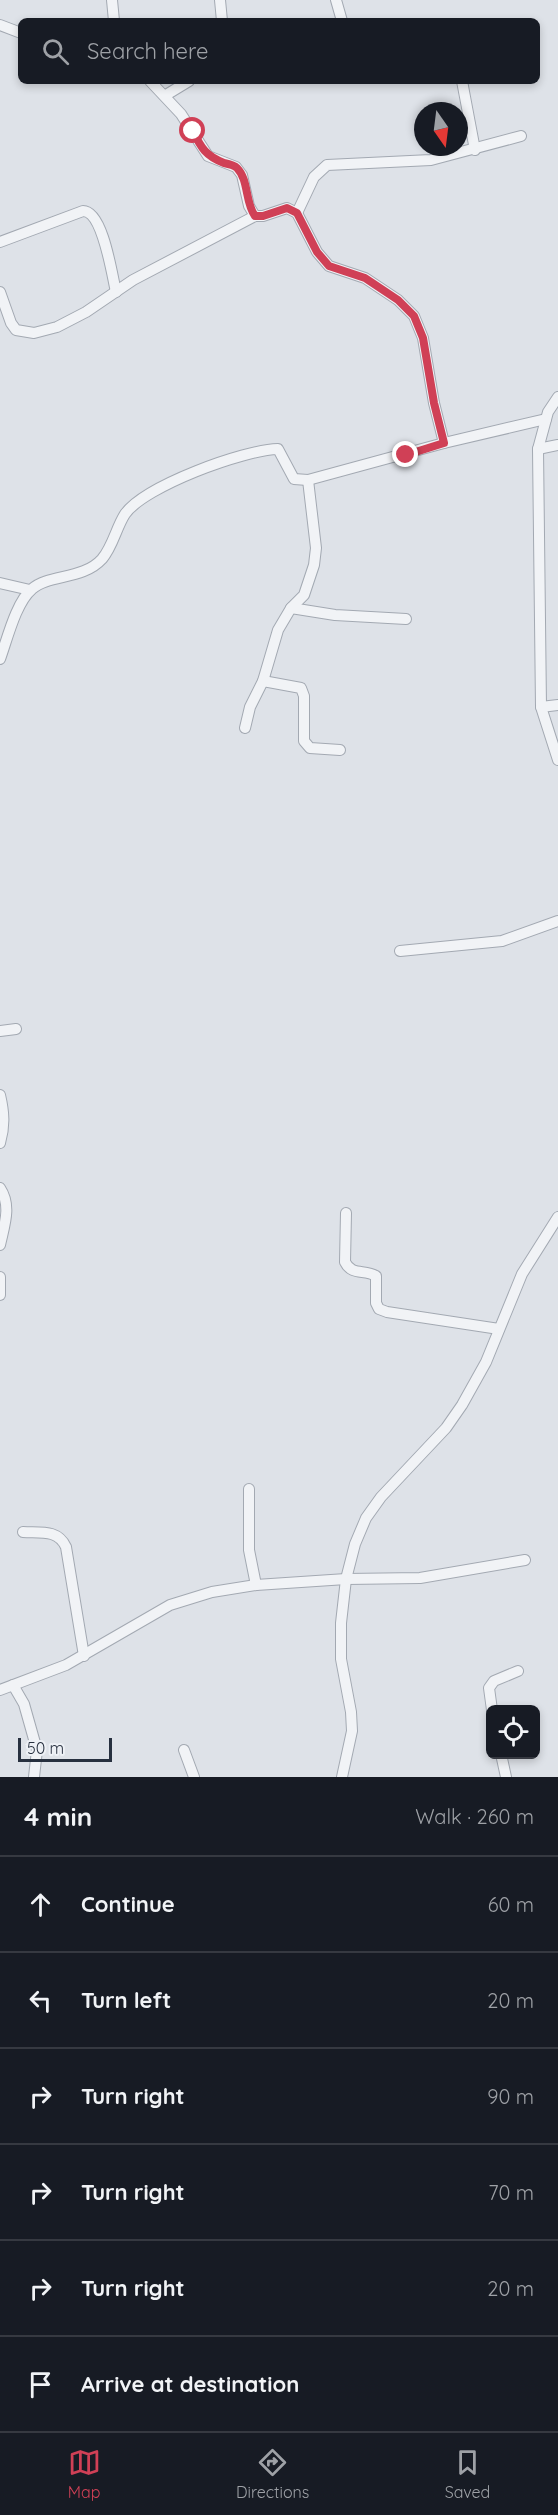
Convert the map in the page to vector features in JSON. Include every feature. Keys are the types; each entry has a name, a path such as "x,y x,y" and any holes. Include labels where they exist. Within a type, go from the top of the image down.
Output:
{"street":[{"path":"112,0 114,18"},
{"path":"220,0 222,18"},
{"path":"336,0 341,18"},
{"path":"0,25 18,32"},
{"path":"153,84 166,95 193,131 201,149 208,156 236,167 242,175 249,206 255,216"},
{"path":"166,95 184,84"},
{"path":"463,84 475,150"},
{"path":"297,213 314,177 327,165 431,160 521,136"},
{"path":"0,292 4,317 16,330 34,333 57,327 86,312 143,275 255,216 263,216 287,208 297,213 317,252 329,266 365,278 403,304 414,316 423,338 434,403 444,443"},
{"path":"0,242 83,211 89,211 94,215 105,243 116,292"},
{"path":"558,397 548,412 538,449 541,707 558,760"},
{"path":"0,659 22,601 30,590 45,583 76,575 92,566 102,558 126,513 141,499 212,464 255,450 278,449 294,479 308,480 444,443 546,419"},
{"path":"538,449 558,445"},
{"path":"245,729 250,707 263,681 278,630 291,609 304,596 314,565 316,548 308,480"},
{"path":"0,583 30,590"},
{"path":"291,609 335,615 406,619"},
{"path":"263,681 301,688 304,696 304,741 310,748 340,750"},
{"path":"541,707 558,705"},
{"path":"400,951 502,941 558,921"},
{"path":"0,1031 16,1029"},
{"path":"0,1095 4,1113 4,1131 0,1143"},
{"path":"0,1188 7,1208 0,1245"},
{"path":"345,1213 345,1262 354,1272 370,1273 376,1276 376,1303 380,1309 499,1329"},
{"path":"342,1777 351,1731 351,1713 341,1659 341,1623 346,1579 355,1544 366,1518 381,1497 446,1428 476,1382 531,1257 558,1217"},
{"path":"0,1277 0,1295"},
{"path":"249,1489 249,1550 256,1586"},
{"path":"22,1532 54,1534 62,1538 66,1547 84,1656"},
{"path":"0,1690 84,1656 170,1605 212,1593 256,1586 346,1579 420,1578 525,1560"},
{"path":"491,1705 489,1688 494,1681 518,1671"},
{"path":"14,1685 24,1704 37,1750 34,1776"},
{"path":"184,1750 194,1777"},
{"path":"502,1759 506,1777"}],"route":[{"path":"193,131 201,149 208,156 236,167 242,175 249,206 255,216 263,216 287,208 297,213 317,252 329,266 365,278 398,300 414,316 423,338 434,403 444,443 406,455"}]}
